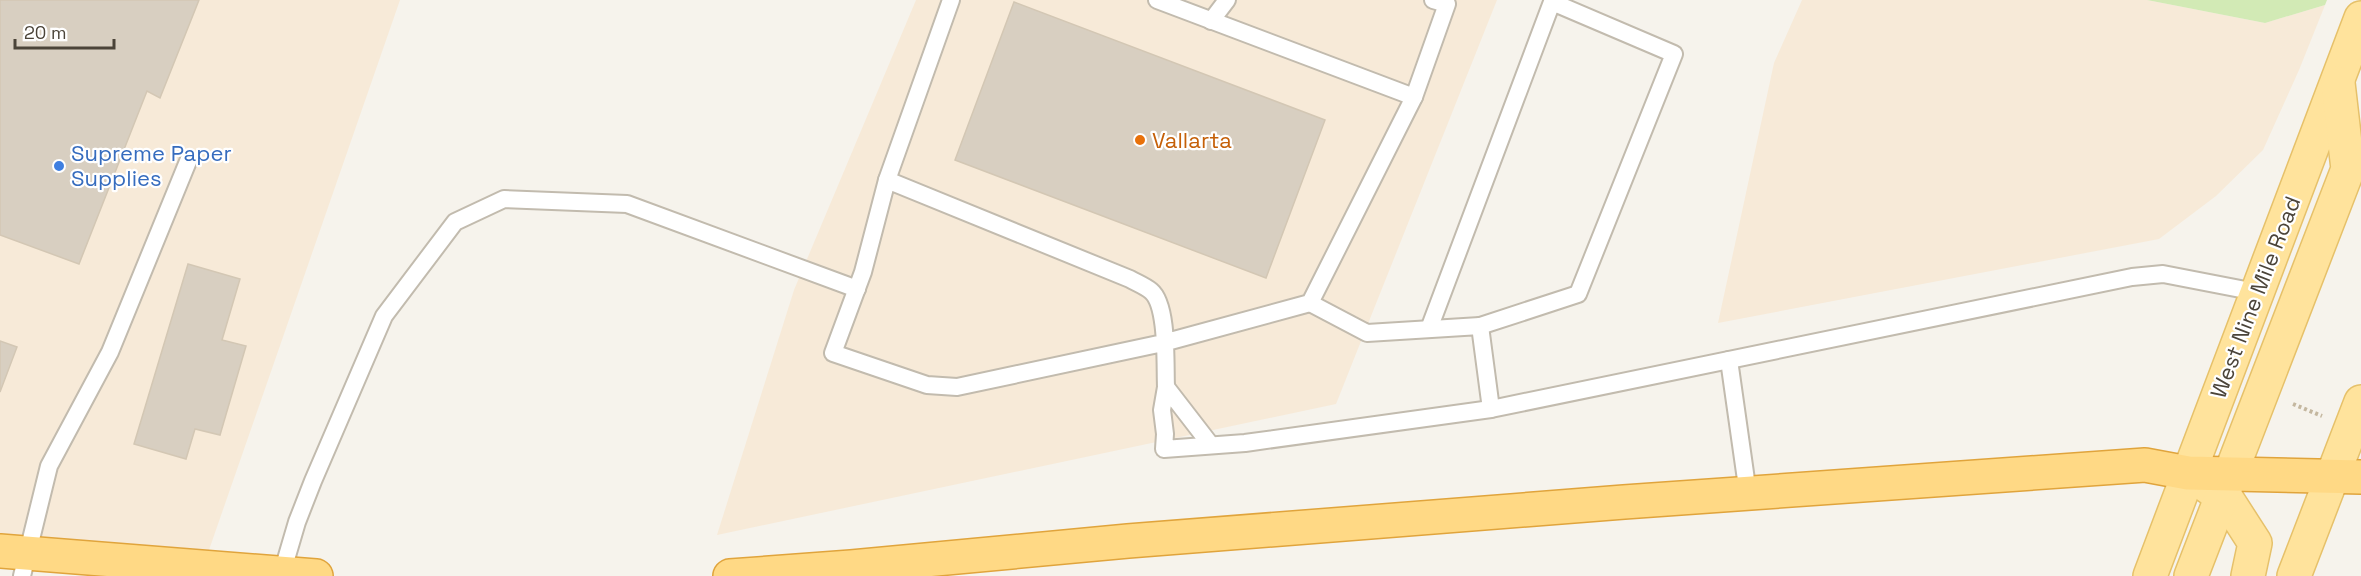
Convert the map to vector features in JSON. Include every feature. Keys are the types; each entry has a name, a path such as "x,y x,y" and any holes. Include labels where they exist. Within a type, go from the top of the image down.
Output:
{"highway":[{"path":"730,576 1140,540 2145,465 2188,473 2226,485 2346,477"},
{"path":"17,560 316,576"}],"main road":[{"name":"West Nine Mile Road","path":"2150,576 2361,18"},
{"path":"2191,576 2348,169 2338,78"},
{"path":"2294,576 2346,477 2361,402"},
{"path":"2226,485 2228,501 2255,543 2248,576"}],"lane":[{"path":"951,0 887,180 857,289 833,353 927,385 957,387 973,384 1163,343 1310,303 1367,333 1480,326 1578,294 1674,54 1549,1 1429,329"},
{"path":"1157,0 1414,97"},
{"path":"1211,21 1227,0"},
{"path":"1310,303 1414,97 1444,1"},
{"path":"17,560 49,466 110,352 189,159"},
{"path":"887,180 1130,279 1152,291 1164,315 1166,387 1162,410 1164,449 1245,443 1491,409 2132,277 2163,274 2256,292"},
{"path":"282,573 297,522 313,481 384,316 455,222 504,199 627,204 857,289"},
{"path":"1480,326 1491,409"},
{"path":"1729,360 1748,494"},
{"path":"1166,387 1210,444"}],"path":[{"path":"2283,400 2325,417"}],"shaded area":[{"path":"0,0 400,0 209,550 0,538"},
{"path":"916,0 1497,0 1336,404 717,535 794,290"},
{"path":"1802,0 2147,0 2265,23 2325,5 2263,150 2216,196 2159,239 1718,323 1774,63"}],"green space":[{"path":"2147,0 2327,0 2325,5 2265,23"}],"building":[{"name":"Supreme Paper Supplies","path":"0,0 199,0 160,98 147,91 79,264 0,235"},
{"name":"Vallarta","path":"1014,2 1325,120 1266,278 955,160"},
{"path":"188,264 240,279 222,340 246,346 220,435 195,429 186,459 134,444"},
{"path":"0,341 17,347 0,392"}],"place":[{"name":"Vallarta","path":"1140,140"},
{"name":"Supreme Paper Supplies","path":"59,166"}]}
